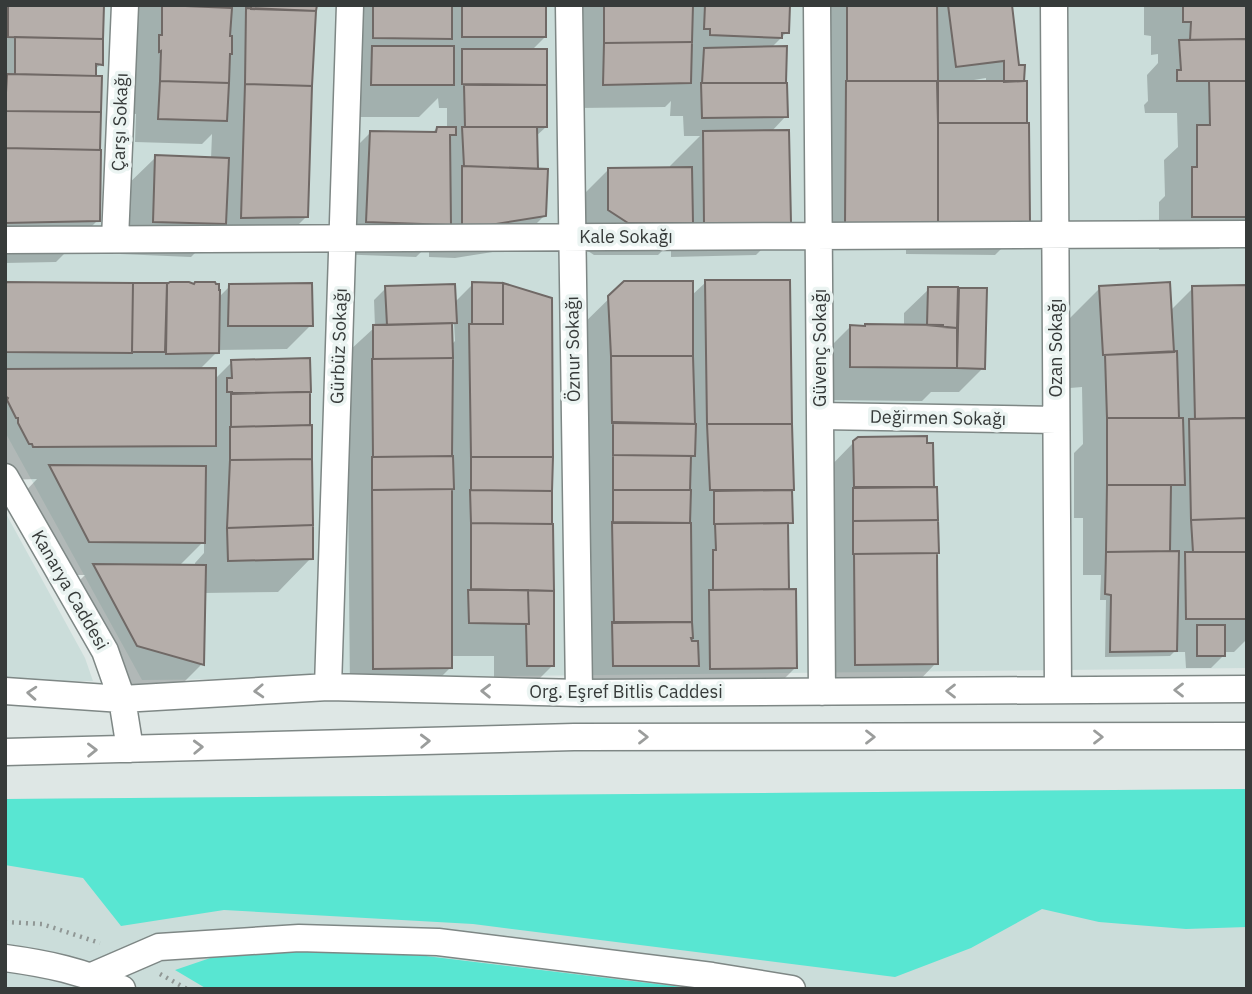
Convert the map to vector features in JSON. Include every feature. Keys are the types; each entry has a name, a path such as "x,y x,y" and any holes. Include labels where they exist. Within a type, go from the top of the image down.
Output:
{"street":[{"name":"Çarşı Sokağı","path":"115,239 125,5"},
{"name":"Gürbüz Sokağı","path":"328,687 350,5"},
{"name":"Öznur Sokağı","path":"569,5 579,693"},
{"name":"Güvenç Sokağı","path":"817,5 822,692"},
{"name":"Ozan Sokağı","path":"1054,5 1058,690"},
{"name":"Kale Sokağı","path":"5,240 1247,234"},
{"name":"Değirmen Sokağı","path":"820,416 1056,420"},
{"name":"Kanarya Caddesi","path":"5,477 105,651 122,699 130,749"},
{"name":"Org. Eşref Bitlis Caddesi","path":"5,691 122,699 328,687 579,693 1247,689"},
{"path":"5,752 574,737 1247,736"},
{"path":"92,976 159,947 299,938 438,942 712,976 792,989"},
{"path":"5,958 48,964 92,976 122,989"}],"shaded area":[{"path":"5,5 1247,5 1247,668 142,680 5,432"},
{"path":"5,512 85,658 93,681 5,682"},
{"path":"1247,789 1247,989 5,989 5,799"}],"green space":[{"path":"1247,789 1247,927 1186,929 1099,922 1042,909 971,948 895,977 473,924 224,910 121,926 83,878 5,865 5,799"},
{"path":"340,951 426,956 698,989 207,989 175,970 225,953"}],"building":[{"path":"8,5 104,5 103,39 8,37"},
{"path":"162,5 232,5 232,8"},
{"path":"162,5 232,8 229,83 160,81 159,35 162,35"},
{"path":"251,5 317,5 316,11 251,9"},
{"path":"373,5 452,5 452,39 373,38"},
{"path":"462,5 546,5 546,37 462,37"},
{"path":"604,5 693,5 692,42 604,43"},
{"path":"705,5 790,5 789,33 782,33 782,38 710,35 710,29 704,29"},
{"path":"847,5 937,5 938,81 847,81"},
{"path":"948,5 1012,5 1019,65 1025,65 1024,81 1004,82 1004,61 956,67"},
{"path":"1183,5 1247,5 1247,39 1190,40 1191,22 1183,22"},
{"path":"246,8 316,11 312,86 245,84"},
{"path":"15,37 103,39 103,65 96,64 96,76 15,74"},
{"path":"1247,39 1247,81 1177,81 1177,70 1181,70 1179,40"},
{"path":"692,42 691,83 603,85 604,43"},
{"path":"372,46 454,46 454,85 371,85"},
{"path":"787,46 786,83 702,83 704,48"},
{"path":"462,49 547,49 547,85 462,84"},
{"path":"7,74 102,76 101,112 5,111"},
{"path":"160,81 229,83 227,121 158,119"},
{"path":"846,81 938,81 938,224 845,224"},
{"path":"937,81 1027,81 1027,123 938,123"},
{"path":"1209,81 1247,81 1247,217 1192,217 1192,167 1197,167 1197,125 1210,125"},
{"path":"701,83 787,83 788,117 702,118"},
{"path":"245,84 312,86 308,217 241,218"},
{"path":"464,85 547,85 547,127 465,127"},
{"path":"5,111 101,112 100,150 5,148"},
{"path":"938,123 1029,123 1030,223 938,222"},
{"path":"437,127 456,127 456,135 450,135 451,225 366,222 370,131 436,132"},
{"path":"462,127 537,127 538,169 464,166"},
{"path":"789,130 791,223 704,224 703,131"},
{"path":"5,148 101,150 100,221 5,223"},
{"path":"155,155 229,158 226,224 153,222"},
{"path":"462,166 548,169 546,216 490,225 462,225"},
{"path":"692,167 693,223 628,223 608,210 608,168"},
{"path":"705,280 790,280 792,424 707,424"},
{"path":"624,281 693,281 693,356 611,356 608,296"},
{"path":"5,282 133,283 132,353 5,352"},
{"path":"472,282 503,283 503,324 472,324"},
{"path":"1170,282 1174,352 1103,355 1099,286"},
{"path":"133,283 167,283 165,352 132,352"},
{"path":"312,283 313,326 228,326 229,284"},
{"path":"503,283 552,298 553,457 471,457 469,324 503,324"},
{"path":"167,284 219,284 219,353 166,354"},
{"path":"455,284 457,323 387,325 385,286"},
{"path":"1247,285 1247,418 1195,419 1192,286"},
{"path":"928,287 958,287 957,328 927,325"},
{"path":"959,288 987,288 985,369 957,368"},
{"path":"452,323 453,358 373,359 373,325"},
{"path":"850,325 943,325 957,328 957,368 850,367"},
{"path":"1177,351 1179,418 1107,418 1105,355"},
{"path":"611,356 693,356 695,424 612,423"},
{"path":"310,358 311,392 227,392 227,378 232,378 231,360"},
{"path":"453,358 452,456 373,457 372,359"},
{"path":"216,368 216,446 33,447 5,396 5,369"},
{"path":"310,392 310,425 231,427 231,394"},
{"path":"1107,418 1183,418 1185,485 1107,485"},
{"path":"1247,418 1247,518 1191,520 1189,419"},
{"path":"613,422 696,424 695,456 613,455"},
{"path":"707,424 792,424 794,490 710,490"},
{"path":"312,425 312,459 230,460 230,427"},
{"path":"927,436 927,443 933,443 934,487 854,487 853,441 858,437"},
{"path":"613,455 691,456 690,490 613,490"},
{"path":"453,456 454,489 372,490 372,457"},
{"path":"471,457 553,457 552,491 471,490"},
{"path":"312,459 313,525 227,528 230,460"},
{"path":"49,465 206,466 205,543 89,542"},
{"path":"1107,485 1171,485 1170,551 1106,552"},
{"path":"937,487 938,520 853,521 853,488"},
{"path":"452,489 452,668 373,669 372,490"},
{"path":"470,490 552,491 552,524 471,523"},
{"path":"613,490 691,490 690,523 613,523"},
{"path":"792,490 793,523 714,524 714,491"},
{"path":"1247,518 1247,552 1193,552 1191,520"},
{"path":"938,520 939,553 853,554 853,521"},
{"path":"612,522 691,523 692,622 614,623"},
{"path":"471,523 553,524 554,591 471,589"},
{"path":"788,523 789,589 713,590 715,524"},
{"path":"313,525 313,559 228,561 227,528"},
{"path":"1179,551 1177,651 1110,652 1111,595 1105,594 1106,552"},
{"path":"1185,552 1247,552 1247,619 1186,619"},
{"path":"937,553 938,664 855,665 854,554"},
{"path":"93,564 206,565 204,665 137,646"},
{"path":"796,589 797,668 710,669 709,590"},
{"path":"468,590 528,590 529,624 469,623"},
{"path":"528,590 554,591 554,666 527,666"},
{"path":"612,622 692,622 691,638 692,641 698,641 699,666 613,666"},
{"path":"1197,625 1225,625 1225,656 1197,656"}]}
